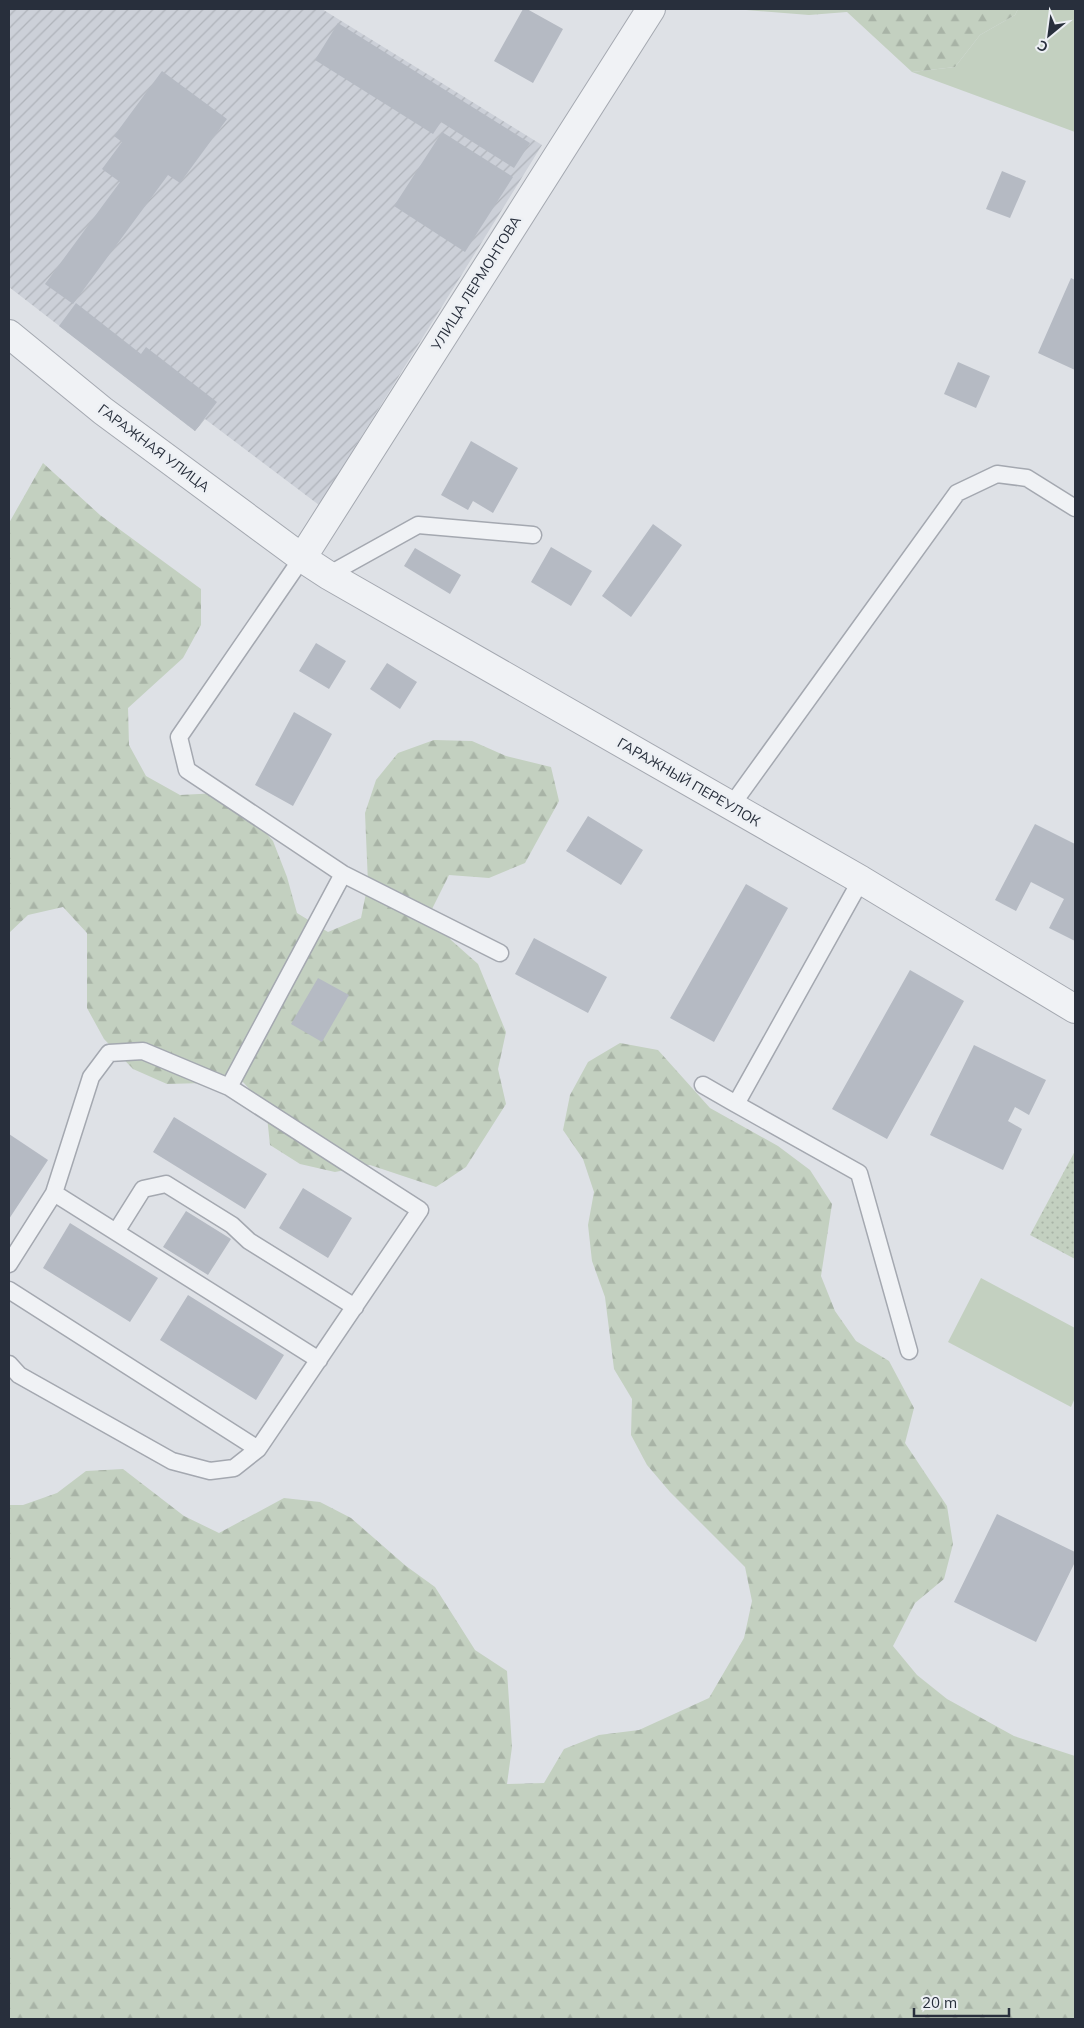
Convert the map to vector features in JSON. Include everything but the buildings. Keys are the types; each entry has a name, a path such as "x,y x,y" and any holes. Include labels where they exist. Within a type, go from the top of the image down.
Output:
{"street":[{"name":"УЛИЦА ЛЕРМОНТОВА","path":"302,558 651,9"},
{"name":"ГАРАЖНАЯ УЛИЦА","path":"9,334 102,411 302,558"},
{"name":"ГАРАЖНЫЙ ПЕРЕУЛОК","path":"302,558 328,575 862,880 1075,1009"}],"lane":[{"path":"731,806 957,493 996,474 1027,478 1075,508"},
{"path":"328,575 418,524 533,535"},
{"path":"302,558 179,736 187,770 343,874 500,953"},
{"path":"228,1087 343,874"},
{"path":"736,1104 862,880"},
{"path":"9,1264 54,1193 91,1077 109,1053 143,1051 228,1087 420,1210 258,1449 234,1468 210,1471 172,1461 19,1375 9,1364"},
{"path":"703,1085 859,1173 909,1351"},
{"path":"116,1232 143,1189 166,1184 232,1225 250,1241 355,1307"},
{"path":"54,1193 319,1360"},
{"path":"9,1290 258,1449"}],"shaded area":[{"path":"9,9 322,9 542,145 319,505 205,419 195,431 9,287"}],"green space":[{"path":"734,9 1018,9 1015,15 980,35 955,67 912,72 847,12 809,15"},
{"path":"1018,9 1075,9 1075,132 912,72 955,67 980,35 1015,15"},
{"path":"43,463 100,515 201,589 201,625 183,658 128,708 129,745 146,776 180,795 218,793 247,812 273,841 287,877 297,913 328,932 361,918 368,883 365,813 376,780 398,753 434,740 472,741 506,756 551,767 559,801 525,863 489,878 449,875 432,909 451,940 478,964 506,1032 498,1069 506,1104 466,1167 436,1187 370,1165 335,1172 300,1164 270,1145 266,1107 243,1082 167,1084 133,1069 104,1039 87,1008 87,933 63,907 28,915 9,933 9,523"},
{"path":"620,1043 658,1050 710,1108 778,1146 810,1170 832,1204 821,1276 835,1311 856,1341 889,1361 914,1408 905,1443 947,1506 953,1544 944,1579 915,1603 893,1646 917,1675 947,1699 1014,1736 1075,1756 1075,2019 9,2019 9,1505 23,1505 57,1493 86,1471 123,1469 184,1516 219,1533 284,1498 320,1502 351,1518 406,1566 435,1587 475,1650 507,1671 512,1747 507,1784 544,1783 564,1749 599,1735 639,1730 709,1698 744,1638 752,1601 745,1567 670,1492 647,1465 631,1435 632,1399 614,1369 605,1297 592,1261 588,1225 594,1192 583,1159 563,1130 570,1095 588,1062"},
{"path":"1075,1151 1075,1259 1030,1235"},
{"path":"981,1278 1075,1328 1075,1398 1071,1407 948,1342"}]}
